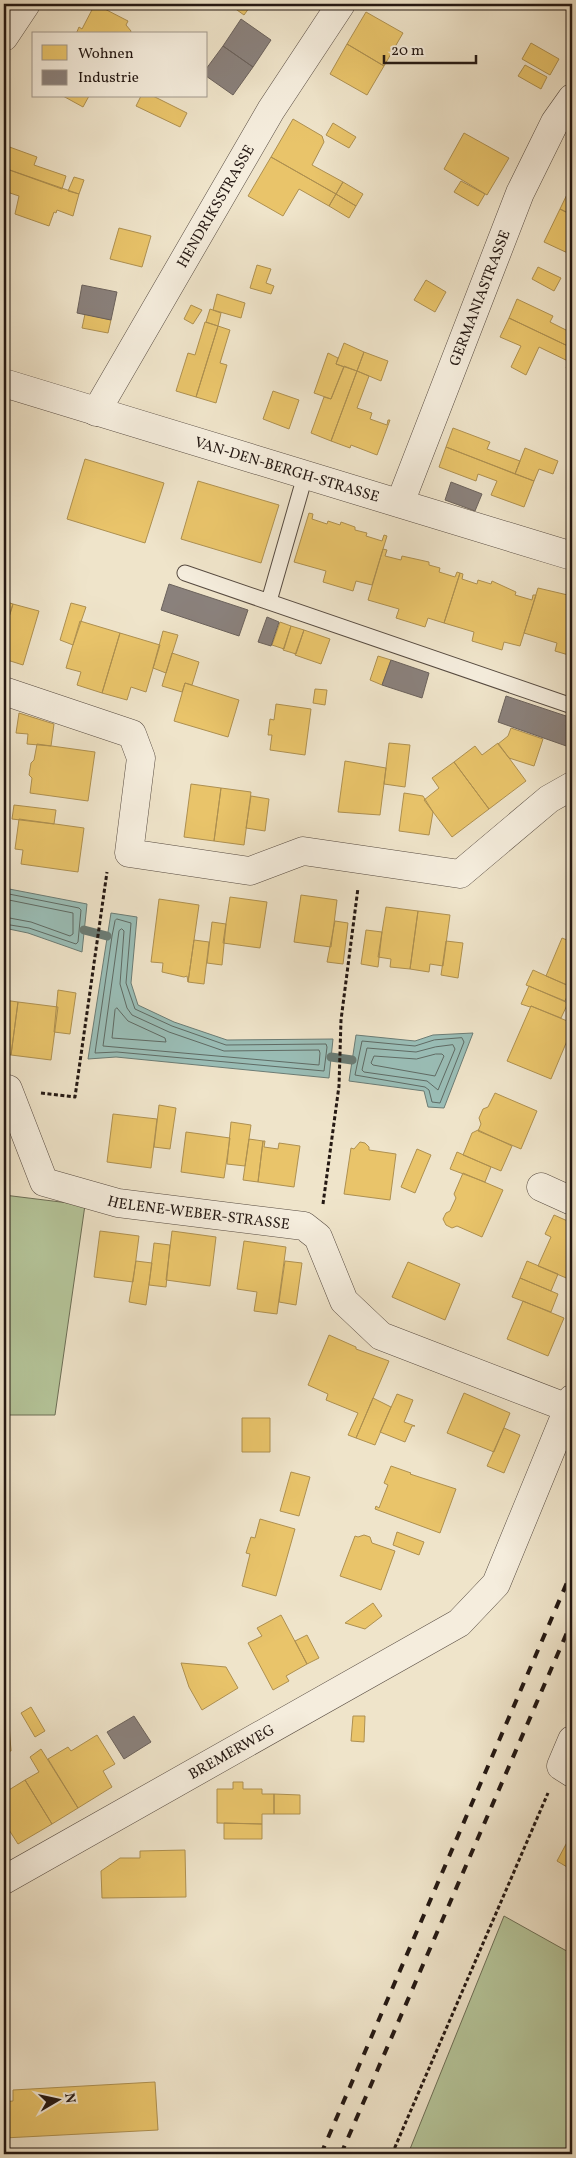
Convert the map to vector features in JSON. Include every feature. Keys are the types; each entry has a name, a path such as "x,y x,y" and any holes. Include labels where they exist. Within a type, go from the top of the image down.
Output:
{"street":[{"path":"4,36 26,4"},
{"name":"HENDRIKSSTRASSE","path":"96,412 271,110 341,4"},
{"name":"GERMANIASTRASSE","path":"400,503 520,193 555,122 572,98"},
{"name":"VAN-DEN-BERGH-STRASSE","path":"4,383 572,556"},
{"path":"4,691 132,734 141,758 129,854 250,871 302,851 460,874 549,799 572,786"},
{"name":"HELENE-WEBER-STRASSE","path":"6,1088 44,1182 118,1203 304,1226 318,1237"},
{"path":"542,1187 572,1201"},
{"path":"318,1237 344,1301 381,1336 570,1404"},
{"name":"BREMERWEG","path":"4,1880 459,1624 496,1584 570,1404"},
{"path":"567,1769 572,1740"}],"lane":[{"path":"269,601 305,476"},
{"path":"185,573 572,706"}],"path":[{"path":"318,1237 339,1086 341,1020 361,860"},
{"path":"6,1088 75,1096 104,902"},
{"path":"392,2154 543,1802 567,1769"}],"green space":[{"path":"4,1195 85,1205 55,1415 4,1415"},
{"path":"504,1916 572,1954 572,2154 408,2154"}],"water":[{"path":"4,888 87,904 82,952 28,933 4,928"},
{"path":"111,913 137,917 131,983 138,1005 174,1022 227,1040 333,1039 329,1078 116,1057 88,1059"},
{"path":"473,1033 444,1108 428,1107 424,1091 349,1081 356,1035 415,1041 433,1035"}],"building: Wohnen":[{"path":"95,4 128,21 126,25 131,31 77,32 79,27 82,29"},
{"path":"231,4 252,4 244,15"},
{"path":"366,12 403,33 384,66 347,44"},
{"path":"531,43 559,59 550,75 522,59"},
{"path":"347,44 384,66 367,95 330,74"},
{"path":"525,65 547,77 541,89 518,76"},
{"path":"67,98 88,98 83,107"},
{"path":"140,98 157,98 187,113 180,127 136,106"},
{"path":"293,119 322,136 324,142 312,165 343,182 336,194 271,157"},
{"path":"333,123 356,137 349,148 326,135"},
{"path":"464,133 509,158 487,195 444,169"},
{"path":"4,145 37,157 34,165 66,176 62,189 4,168"},
{"path":"271,157 336,194 329,206 299,189 283,216 248,196"},
{"path":"4,168 79,194 73,216 57,210 56,213 54,212 49,226 15,214 19,196 4,191"},
{"path":"74,177 84,180 79,194 68,191"},
{"path":"461,181 485,194 478,206 454,192"},
{"path":"343,182 363,194 356,206 336,194"},
{"path":"572,184 572,215 560,209"},
{"path":"336,194 356,206 349,218 329,206"},
{"path":"560,209 572,215 572,255 544,242"},
{"path":"119,228 151,236 142,267 110,259"},
{"path":"257,265 271,269 266,283 274,286 271,294 250,288"},
{"path":"538,267 561,278 554,291 532,279"},
{"path":"426,280 446,292 435,312 414,300"},
{"path":"217,294 245,303 241,318 213,310"},
{"path":"517,299 553,316 550,322 572,333 572,348 509,318"},
{"path":"191,305 202,310 193,324 184,319"},
{"path":"210,309 221,313 218,326 206,322"},
{"path":"85,314 111,320 108,333 82,328"},
{"path":"509,318 572,348 570,362 539,347 526,375 511,367 521,346 500,337"},
{"path":"205,322 218,326 196,397 176,391 188,353 195,355"},
{"path":"218,326 230,330 220,363 227,365 216,403 196,397"},
{"path":"344,343 364,352 357,371 336,364"},
{"path":"364,352 388,361 381,381 357,371"},
{"path":"328,353 338,358 336,364 344,367 331,399 314,393"},
{"path":"572,358 572,371 566,368"},
{"path":"344,366 357,371 331,441 311,433 324,397 331,399"},
{"path":"357,371 369,376 357,408 372,413 370,419 387,425 388,420 390,420 377,455 351,445 350,448 331,441"},
{"path":"273,391 299,400 289,429 263,419"},
{"path":"453,428 490,442 487,449 520,461 515,474 446,447"},
{"path":"446,447 534,481 524,507 491,495 497,481 478,474 476,481 439,467"},
{"path":"525,448 558,461 553,474 539,469 534,481 515,474"},
{"path":"85,459 164,483 145,543 67,519"},
{"path":"198,481 279,505 261,563 181,539"},
{"path":"309,513 313,514 312,519 327,524 328,521 340,525 341,522 355,527 355,530 367,533 366,536 382,541 384,535 387,536 372,585 356,581 353,591 323,582 326,571 294,562"},
{"path":"383,549 387,550 385,556 401,560 402,556 429,562 429,565 440,568 439,572 455,577 457,572 460,573 444,623 428,618 425,627 396,618 399,609 368,600"},
{"path":"460,573 463,574 462,579 477,584 478,580 491,584 492,581 516,592 515,595 532,600 533,595 536,595 520,646 504,642 502,650 472,641 474,632 444,623"},
{"path":"538,588 572,596 572,656 555,651 557,643 524,633"},
{"path":"4,601 13,604 4,633"},
{"path":"71,603 86,607 73,645 60,640"},
{"path":"13,604 39,611 23,665 4,659 4,633"},
{"path":"80,621 120,633 102,693 77,685 81,672 66,668"},
{"path":"280,622 291,626 284,649 272,645"},
{"path":"291,626 304,630 296,654 283,650"},
{"path":"304,630 330,639 321,664 295,655"},
{"path":"163,631 178,635 166,673 153,668"},
{"path":"120,633 160,645 146,692 131,687 127,700 102,693"},
{"path":"172,653 199,662 192,685 185,683 182,692 162,686"},
{"path":"378,656 391,660 382,685 370,680"},
{"path":"185,683 239,700 228,737 174,721"},
{"path":"315,689 327,690 325,705 313,703"},
{"path":"276,704 311,709 305,755 270,750 272,735 268,735 270,719 274,720"},
{"path":"19,713 54,724 51,746 27,744 28,734 16,733"},
{"path":"511,728 543,739 534,766 509,758 498,744 508,736"},
{"path":"389,743 410,745 405,787 384,784"},
{"path":"498,743 526,781 489,809 454,762 475,746 482,755"},
{"path":"37,744 95,752 88,801 30,793 32,778 29,775"},
{"path":"345,761 386,768 380,815 338,812"},
{"path":"454,762 489,809 452,837 424,800 439,788 432,778"},
{"path":"191,784 221,788 214,841 184,837"},
{"path":"221,788 251,792 244,845 214,841"},
{"path":"404,793 423,796 433,812 429,835 399,831"},
{"path":"251,796 269,799 265,831 246,828"},
{"path":"14,805 56,810 54,824 12,819"},
{"path":"19,819 84,828 78,872 21,864 23,850 15,849"},
{"path":"571,833 572,853 568,852 571,846 568,841"},
{"path":"301,895 337,900 331,947 294,942"},
{"path":"230,897 267,902 260,948 223,943"},
{"path":"159,899 199,905 188,982 187,976 162,972 163,963 151,962"},
{"path":"386,907 418,911 410,969 390,967 391,959 378,957"},
{"path":"418,911 450,915 443,966 430,964 429,972 410,969"},
{"path":"335,921 348,923 343,964 327,962"},
{"path":"212,922 226,924 222,965 207,963"},
{"path":"366,930 382,932 378,967 361,964"},
{"path":"562,938 572,942 572,987 546,976"},
{"path":"194,940 209,942 204,984 188,982"},
{"path":"446,941 463,943 458,978 441,975"},
{"path":"533,970 571,987 565,1001 526,985"},
{"path":"529,986 568,1003 561,1018 521,1004"},
{"path":"58,990 76,993 70,1034 54,1032"},
{"path":"4,1000 18,1002 11,1055 4,1054"},
{"path":"18,1002 58,1007 51,1060 11,1055"},
{"path":"531,1006 572,1023 572,1029 551,1079 507,1061"},
{"path":"495,1093 537,1111 521,1149 478,1131 481,1124 479,1118 483,1109 488,1107"},
{"path":"159,1105 176,1108 170,1149 154,1147"},
{"path":"113,1114 157,1119 151,1168 107,1162"},
{"path":"231,1122 251,1125 245,1166 227,1164"},
{"path":"478,1130 512,1146 501,1171 463,1155 472,1133"},
{"path":"186,1132 230,1138 224,1178 181,1172"},
{"path":"249,1139 263,1141 258,1182 243,1180"},
{"path":"263,1141 265,1141 264,1147 278,1149 279,1143 300,1146 294,1187 258,1182"},
{"path":"360,1142 365,1143 369,1150 396,1154 390,1200 344,1194 351,1148 354,1149"},
{"path":"417,1149 431,1155 415,1193 401,1187"},
{"path":"457,1152 491,1167 485,1182 450,1169"},
{"path":"463,1173 503,1190 482,1237 457,1226 452,1228 446,1225 443,1219 446,1213 450,1211 456,1198 454,1194"},
{"path":"554,1215 572,1223 571,1280 538,1266 551,1237 545,1234"},
{"path":"100,1231 139,1236 133,1282 94,1277"},
{"path":"172,1231 216,1237 210,1286 166,1280"},
{"path":"244,1241 286,1247 277,1314 254,1311 257,1292 237,1289"},
{"path":"154,1243 170,1245 166,1287 149,1285"},
{"path":"136,1261 152,1263 146,1305 129,1302"},
{"path":"285,1261 302,1263 296,1305 279,1302"},
{"path":"527,1261 558,1274 551,1291 520,1278"},
{"path":"408,1262 460,1284 445,1320 392,1297"},
{"path":"520,1278 558,1294 551,1312 512,1297"},
{"path":"523,1301 564,1318 548,1356 507,1339"},
{"path":"329,1335 356,1347 356,1349 389,1361 356,1438 348,1435 358,1413 326,1400 328,1394 308,1385"},
{"path":"464,1393 510,1413 494,1452 447,1433"},
{"path":"397,1394 413,1400 404,1422 415,1426 412,1426 405,1442 380,1432"},
{"path":"373,1398 391,1407 375,1445 356,1438"},
{"path":"242,1418 270,1418 270,1452 242,1452"},
{"path":"504,1428 520,1435 504,1473 487,1466"},
{"path":"391,1466 456,1489 440,1533 375,1509 376,1506 379,1508 388,1485 384,1483"},
{"path":"291,1472 310,1477 299,1516 280,1511"},
{"path":"260,1519 295,1529 276,1596 242,1586 250,1554 246,1553 251,1537 255,1538"},
{"path":"397,1532 424,1542 419,1555 393,1545"},
{"path":"364,1535 370,1537 372,1543 395,1551 381,1590 340,1576 355,1536"},
{"path":"373,1603 382,1616 365,1629 345,1623"},
{"path":"281,1615 307,1664 286,1676 289,1681 273,1690 248,1643 262,1636 257,1628"},
{"path":"307,1635 319,1658 307,1664 295,1641"},
{"path":"181,1663 226,1667 238,1688 202,1710 189,1687"},
{"path":"31,1707 45,1731 35,1737 21,1713"},
{"path":"353,1716 365,1716 364,1742 351,1741"},
{"path":"4,1724 9,1724 11,1751 4,1752"},
{"path":"97,1735 115,1764 103,1771 112,1787 78,1808 48,1759 68,1747 71,1751"},
{"path":"41,1749 78,1808 52,1824 25,1780 39,1772 30,1757"},
{"path":"25,1780 52,1824 18,1844 4,1822 4,1793"},
{"path":"233,1782 243,1782 243,1789 262,1789 262,1794 274,1794 274,1814 262,1814 262,1824 217,1823 217,1789 233,1789"},
{"path":"274,1794 300,1795 300,1814 274,1814"},
{"path":"224,1823 262,1824 262,1839 224,1839"},
{"path":"572,1833 572,1870 557,1861"},
{"path":"185,1850 186,1897 102,1898 101,1871 120,1858 140,1858 140,1851"},
{"path":"155,2082 158,2130 4,2138 4,2102 13,2101 13,2090"}],"building: Industrie":[{"path":"241,19 271,40 253,67 223,46"},
{"path":"223,46 253,67 233,95 208,77 208,66"},
{"path":"82,285 117,292 111,320 77,313"},
{"path":"451,482 482,494 475,511 445,500"},
{"path":"169,584 248,610 239,636 161,610"},
{"path":"267,617 279,622 271,646 258,642"},
{"path":"391,660 429,673 422,698 382,685"},
{"path":"506,696 572,718 572,748 498,722"},
{"path":"134,1716 151,1742 124,1759 107,1732"}],"waterway":[{"path":"84,930 107,936"},
{"path":"331,1057 352,1060"}],"railway":[{"path":"321,2154 572,1571"},
{"path":"341,2154 572,1621"}]}
